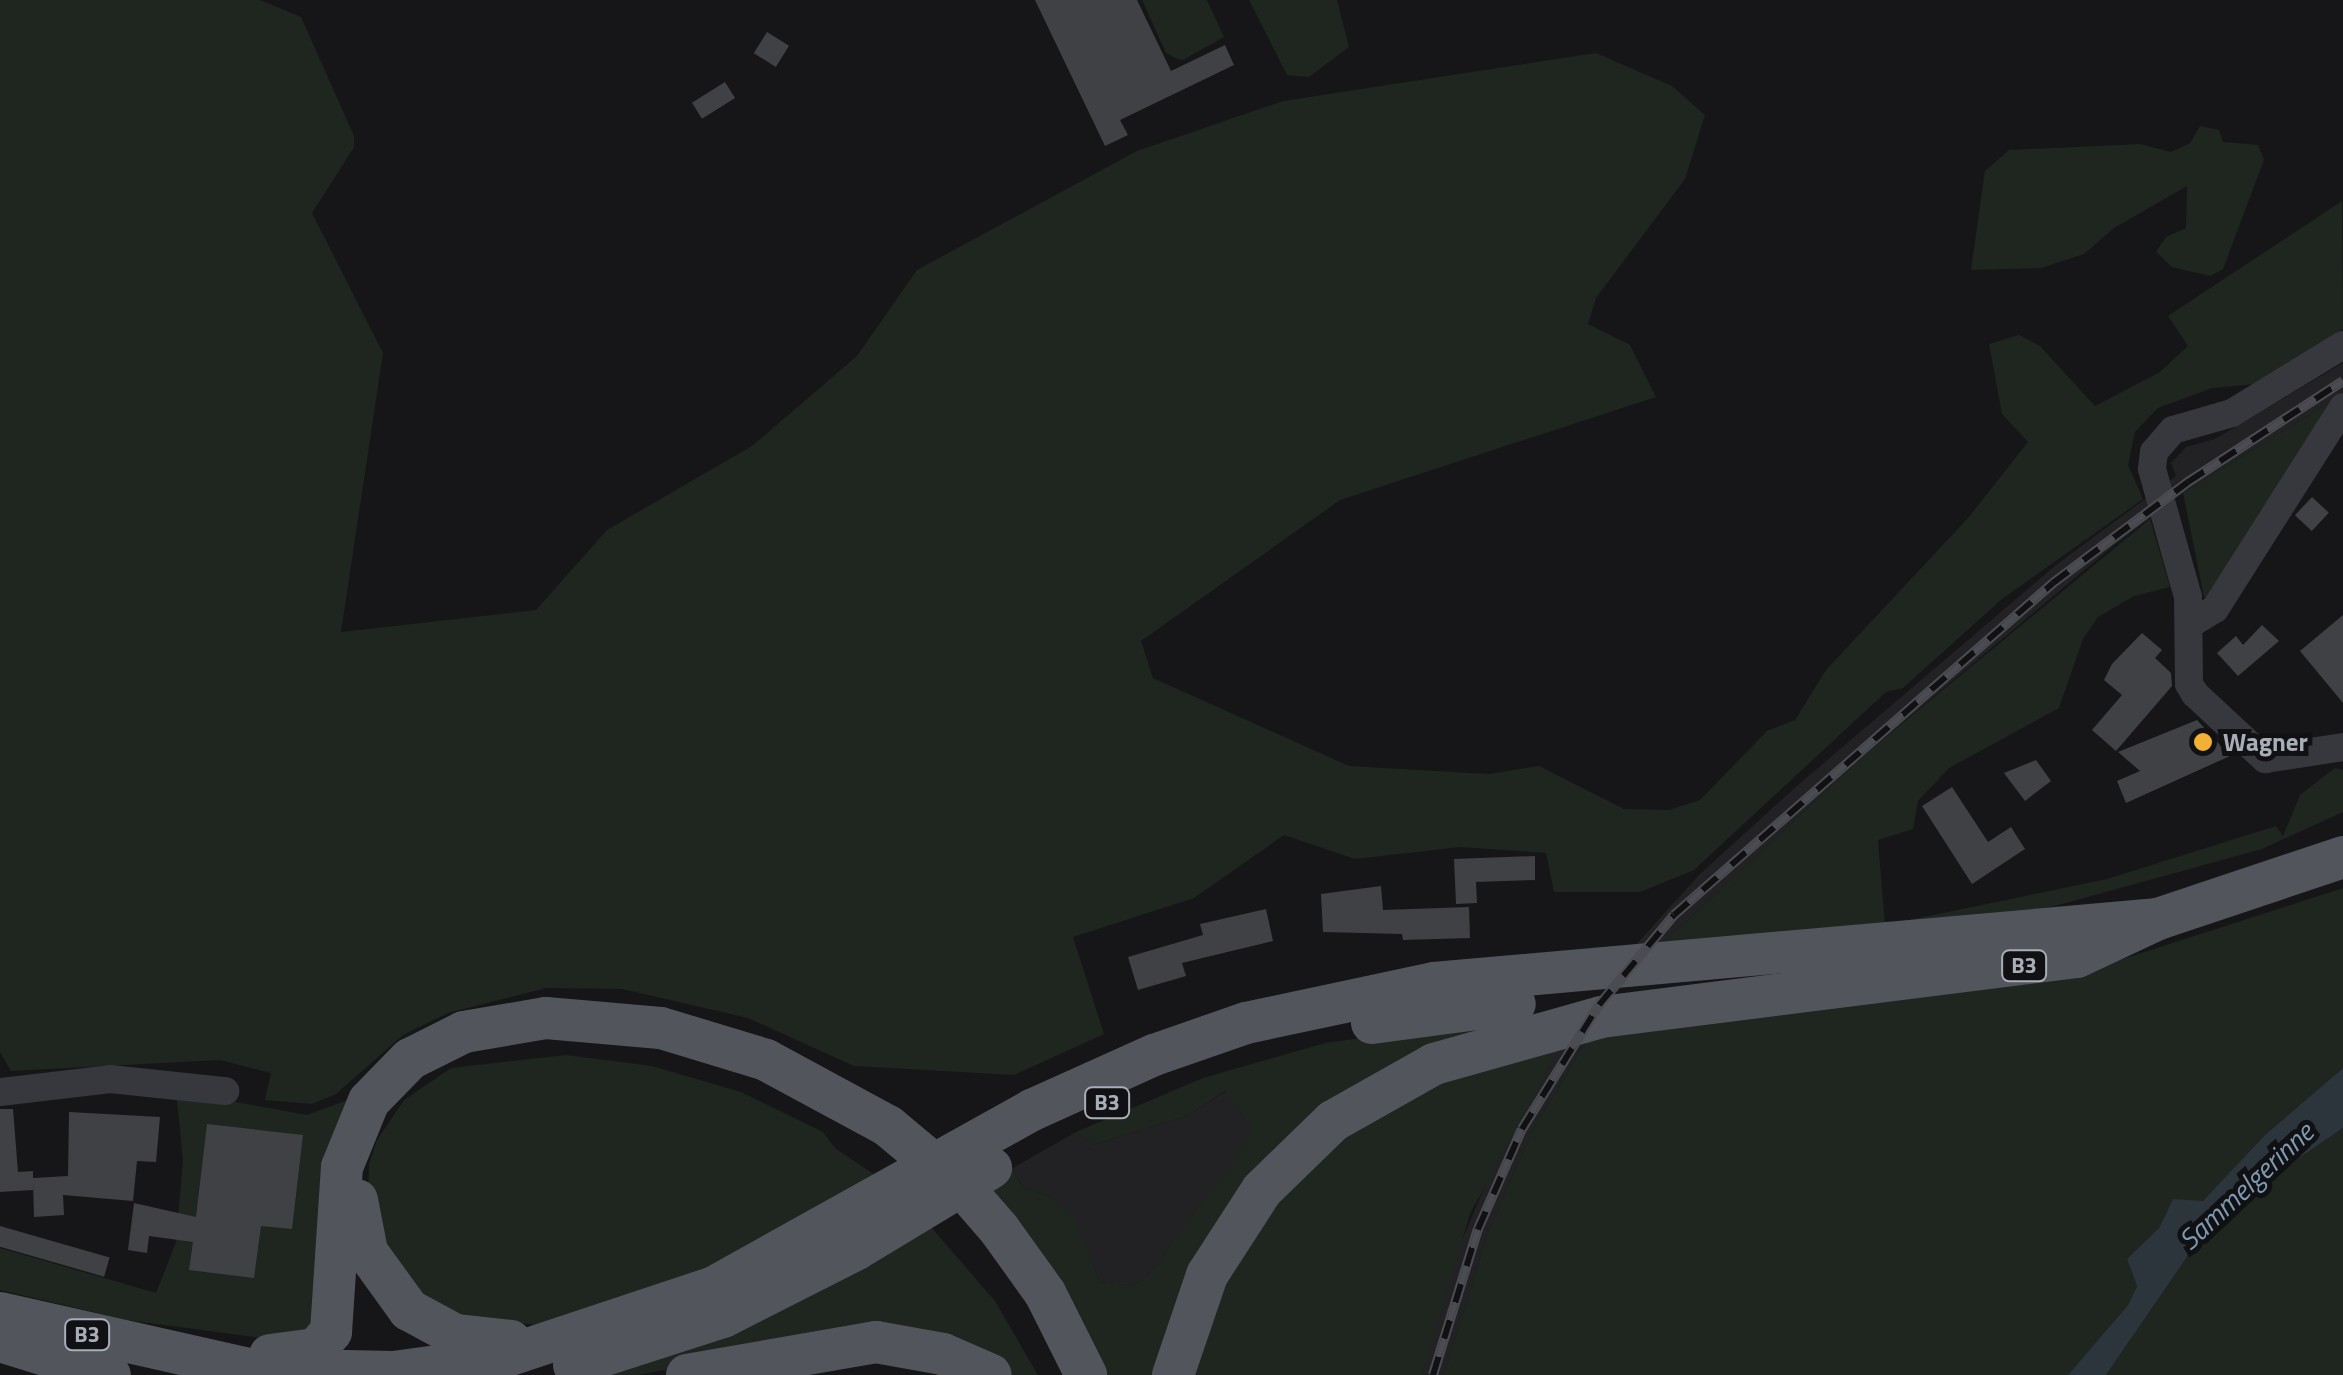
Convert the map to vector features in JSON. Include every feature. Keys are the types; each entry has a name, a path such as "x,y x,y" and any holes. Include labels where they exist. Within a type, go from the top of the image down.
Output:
{"main road":[{"name":"B3","path":"1174,1375 1193,1308 1240,1220 1296,1154 1359,1104 1420,1070 1487,1045 1730,996 2053,962 2158,919 2343,857"},
{"name":"B3","path":"0,1312 249,1369 393,1372 504,1357 586,1333 774,1258 1090,1082 1272,1016 1434,983 1839,952 2158,919"},
{"name":"B3","path":"534,1375 647,1346 723,1317 855,1250 1040,1136 1208,1061 1401,1017 1624,994 1730,996"},
{"name":"B3","path":"175,1352 292,1354 322,1346 335,1320 342,1167 356,1123 386,1079 410,1059 485,1024 581,1018 702,1038 791,1071 875,1135 966,1192 1057,1375"},
{"name":"B3","path":"586,1333 470,1339 424,1320 384,1282 362,1236 358,1172 383,1110 412,1079 454,1056 511,1045 621,1048 750,1082 875,1135"},
{"name":"B3","path":"986,1235 1046,1293 1086,1375"},
{"name":"B3","path":"0,1342 110,1375"},
{"path":"686,1375 876,1342 944,1354 992,1375"}],"street":[{"path":"2343,345 2232,413 2161,438 2152,469 2174,532 2190,624 2189,684 2258,756 2276,760 2343,747"},
{"path":"2190,624 2215,609 2343,407"},
{"path":"0,1092 110,1079 225,1091"}],"shaded area":[{"path":"0,0 260,0 301,17 354,136 354,147 312,213 383,353 341,632 536,610 607,530 752,446 857,356 917,270 1137,151 1283,101 1596,53 1672,86 1705,115 1685,179 1596,298 1588,324 1630,345 1656,397 1340,500 1141,641 1153,678 1349,766 1488,774 1539,766 1624,809 1669,810 1700,800 1767,731 1795,720 1826,670 1968,518 2028,442 2002,414 1989,344 2019,335 2040,346 2095,406 2160,372 2188,346 2168,316 2342,201 2343,329 2255,384 2212,388 2158,408 2135,432 2128,465 2143,499 2002,599 1903,688 1886,692 1694,870 1640,892 1554,892 1546,853 1460,847 1355,859 1284,835 1194,898 1073,937 1104,1034 1014,1075 854,1066 748,1018 622,989 546,988 448,1013 403,1035 336,1094 312,1104 265,1100 271,1073 220,1060 11,1071 0,1052"},
{"path":"1142,0 1207,0 1224,37 1183,60 1175,58 1166,53"},
{"path":"1249,0 1337,0 1349,47 1309,77 1287,75"},
{"path":"2200,126 2219,130 2223,142 2258,145 2264,160 2223,269 2210,276 2172,267 2156,252 2166,237 2186,228 2187,186 2114,228 2084,254 2041,268 1971,270 1985,171 2009,150 2140,144 2171,152 2190,143"},
{"path":"2343,363 2343,394 2183,493 2113,546 1869,751 1658,948 1632,949 1700,874 1798,785 2056,565 2176,476 2171,463 2186,447 2215,439"},
{"path":"2338,397 2208,599 2204,597 2183,493"},
{"path":"2150,519 2170,587 2134,596 2098,617 2083,639 2059,708 1949,768 1918,801 1913,829 1878,840 1885,925 2107,879 2276,826 2283,836 2300,795 2335,768 2343,770 2343,812 2262,849 2055,906 1987,916 1658,948 1869,751"},
{"path":"2343,888 2343,1068 2265,1135 2203,1202 2173,1199 2159,1228 2127,1259 2137,1286 2128,1305 2068,1375 1444,1375 1488,1233 1532,1131 1594,1029 2095,968"},
{"path":"1568,1010 1322,1115 1161,1375 1104,1375 988,1187 991,1178 1013,1168 1022,1187 1051,1197 1073,1216 1100,1282 1132,1286 1148,1276 1254,1132 1225,1091 1187,1116 1093,1145 1076,1132 1203,1078 1325,1043"},
{"path":"1594,1029 1532,1131 1488,1233 1444,1375 1422,1375 1452,1264 1503,1143 1567,1034"},
{"path":"1567,1034 1470,1214 1422,1375 1184,1375 1231,1249 1359,1113"},
{"path":"566,1055 652,1066 741,1092 823,1132 835,1148 878,1177 733,1259 537,1325 436,1314 367,1222 369,1164 377,1140 404,1100 451,1068"},
{"path":"361,1084 319,1316 302,1333 276,1340 127,1320 0,1290 0,1248 156,1293 176,1242 183,1160 176,1091 307,1115 345,1101"},
{"path":"1226,1091 1255,1132 1148,1276 1132,1286 1100,1282 1072,1216 1051,1197 1022,1187 1013,1168 1076,1132 1093,1145 1187,1116"},
{"path":"2343,1128 2343,1375 2106,1375 2198,1241 2264,1182"},
{"path":"924,1219 995,1301 1038,1375 1004,1375 990,1366 722,1359 638,1375 598,1375"}],"water":[{"name":"Sammelgerinne","path":"2343,1068 2343,1128 2264,1182 2198,1241 2106,1375 2068,1375 2128,1305 2137,1286 2127,1259 2159,1228 2173,1199 2203,1201 2265,1135"}],"building":[{"path":"1035,0 1137,0 1171,71 1225,45 1234,65 1120,120 1128,135 1105,146"},
{"path":"767,32 789,46 776,67 754,53"},
{"path":"725,82 735,98 702,119 692,103"},
{"path":"2312,497 2329,513 2312,531 2295,515"},
{"path":"2343,615 2343,703 2300,651"},
{"path":"2262,625 2279,641 2238,676 2217,653 2236,636 2243,645"},
{"path":"2142,633 2162,650 2155,658 2171,673 2172,686 2116,751 2092,730 2122,695 2104,680 2112,664"},
{"path":"2197,720 2230,756 2126,803 2117,781 2140,771 2118,752"},
{"path":"2036,760 2051,781 2025,801 2004,773"},
{"path":"1952,787 1988,842 2011,827 2025,849 1972,884 1922,806"},
{"path":"1535,856 1535,880 1476,882 1477,903 1456,904 1454,859"},
{"path":"1381,886 1383,910 1469,907 1470,938 1403,940 1402,934 1323,932 1321,894"},
{"path":"1266,909 1273,941 1182,963 1186,976 1138,990 1128,957 1203,935 1200,924"},
{"path":"0,1109 13,1109 18,1172 33,1171 33,1178 68,1176 69,1112 160,1117 156,1162 137,1161 133,1201 63,1195 64,1215 34,1217 33,1181 33,1190 0,1192"},
{"path":"207,1124 303,1135 292,1229 261,1226 254,1278 189,1270 193,1242 149,1236 147,1253 128,1250 134,1203 196,1217"},
{"path":"0,1226 110,1257 104,1277 0,1247"}],"railway":[{"path":"1433,1375 1478,1229 1522,1129 1599,1005 1674,915 2053,583 2188,482 2343,381"}],"place":[{"name":"Wagner","path":"2203,742"}]}
